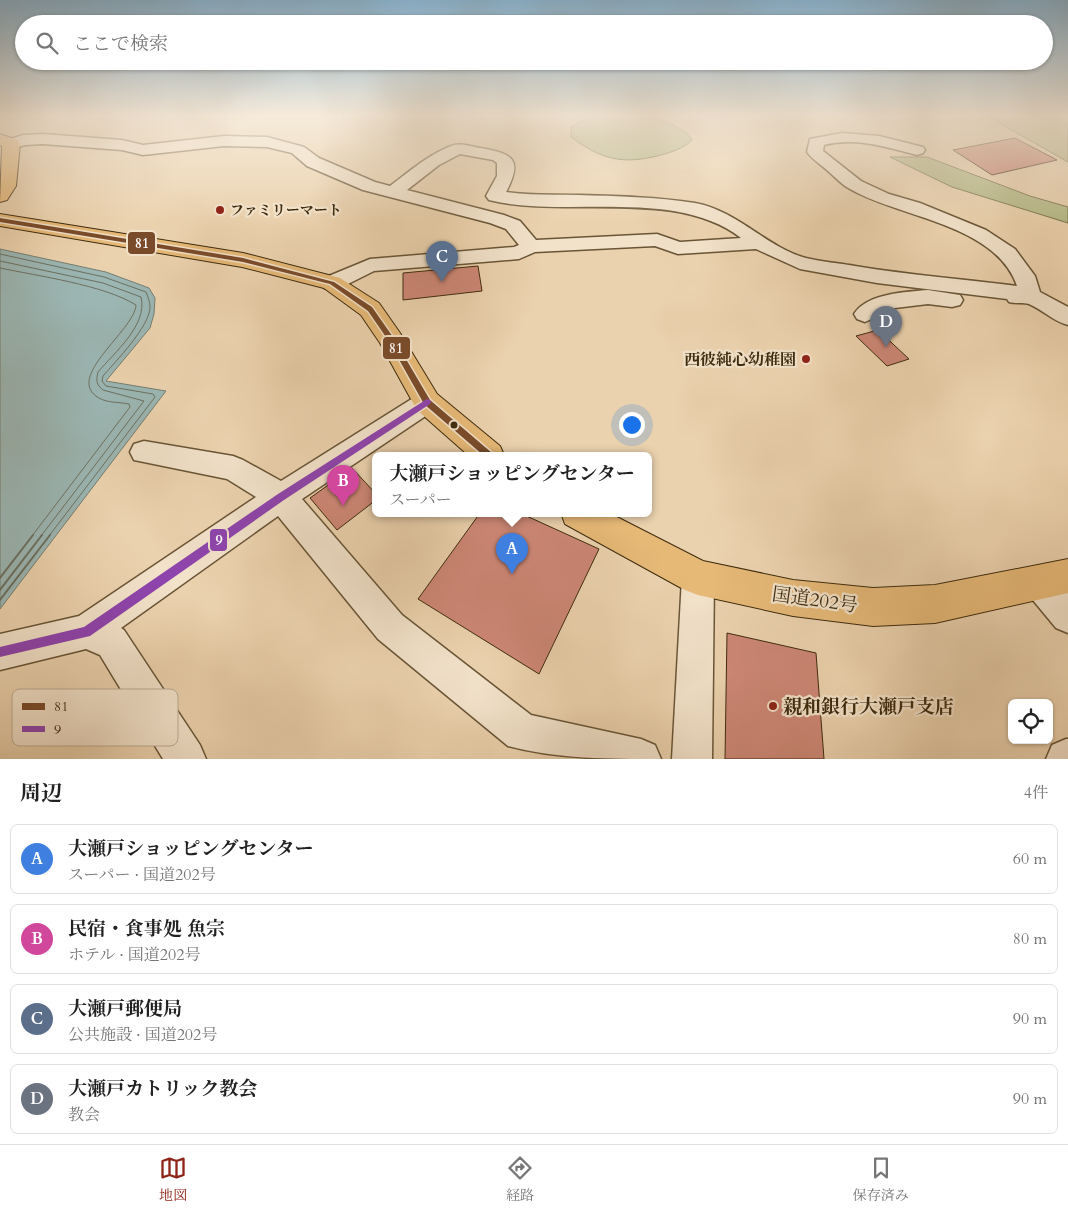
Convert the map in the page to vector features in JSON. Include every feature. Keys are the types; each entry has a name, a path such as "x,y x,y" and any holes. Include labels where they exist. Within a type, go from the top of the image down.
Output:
{"highway":[{"path":"2,190 5,151"},
{"path":"0,220 242,260 332,283 370,309 391,339 427,402 485,452"},
{"name":"国道202号","path":"584,517 698,578 793,598 873,607 935,604 1053,579"}],"street":[{"path":"300,151 313,162 369,186 497,218 513,225 531,246"},
{"path":"395,192 433,161 453,151"},
{"path":"478,151 498,156 505,161 506,176 494,196 521,200 578,200 695,209 718,217 742,230 759,243 800,263 877,276 1031,296 1068,317"},
{"path":"815,151 855,185 882,198 914,207 979,234 1008,253 1024,276 1031,296"},
{"path":"332,283 370,265 520,253 531,246 657,240 678,248 759,243"},
{"path":"865,314 890,301 928,297 956,300 1031,296"},
{"path":"0,652 86,632 281,497 427,402"},
{"path":"144,452 233,468 281,497 390,627 522,732 640,759"},
{"path":"692,759 698,578"},
{"path":"1053,579 1068,616"},
{"path":"86,632 112,642 142,689"},
{"path":"178,746 186,759"}],"green space":[{"path":"594,151 673,151 635,160 624,160"},
{"path":"1049,151 1068,151 1068,162"},
{"path":"890,157 927,157 1030,196 1068,207 1068,223 952,187"}],"water":[{"path":"0,249 106,272 149,288 155,298 154,314 150,328 106,381 166,391 0,609"}],"building":[{"path":"955,151 1041,151 1057,160 992,175"},
{"path":"478,266 482,291 403,300 403,273"},
{"path":"878,330 909,359 887,366 856,336"},
{"path":"352,468 372,490 372,503 337,530 310,498"},
{"path":"477,517 529,517 599,549 539,674 418,599"},
{"name":"親和銀行大瀬戸支店","path":"727,633 816,653 824,759 725,759"}],"transit line":[{"name":"81","path":"0,220 243,260 332,283 370,309 391,339 427,402 485,452"},
{"name":"9","path":"0,652 86,632 281,497 427,402"}],"place":[{"name":"ファミリーマート","path":"220,210"},
{"name":"大瀬戸郵便局","path":"442,282"},
{"name":"大瀬戸カトリック教会","path":"886,347"},
{"name":"西彼純心幼稚園","path":"806,359"},
{"name":"民宿・食事処 魚宗","path":"343,506"},
{"name":"大瀬戸ショッピングセンター","path":"512,574"},
{"name":"親和銀行大瀬戸支店","path":"773,706"}]}
